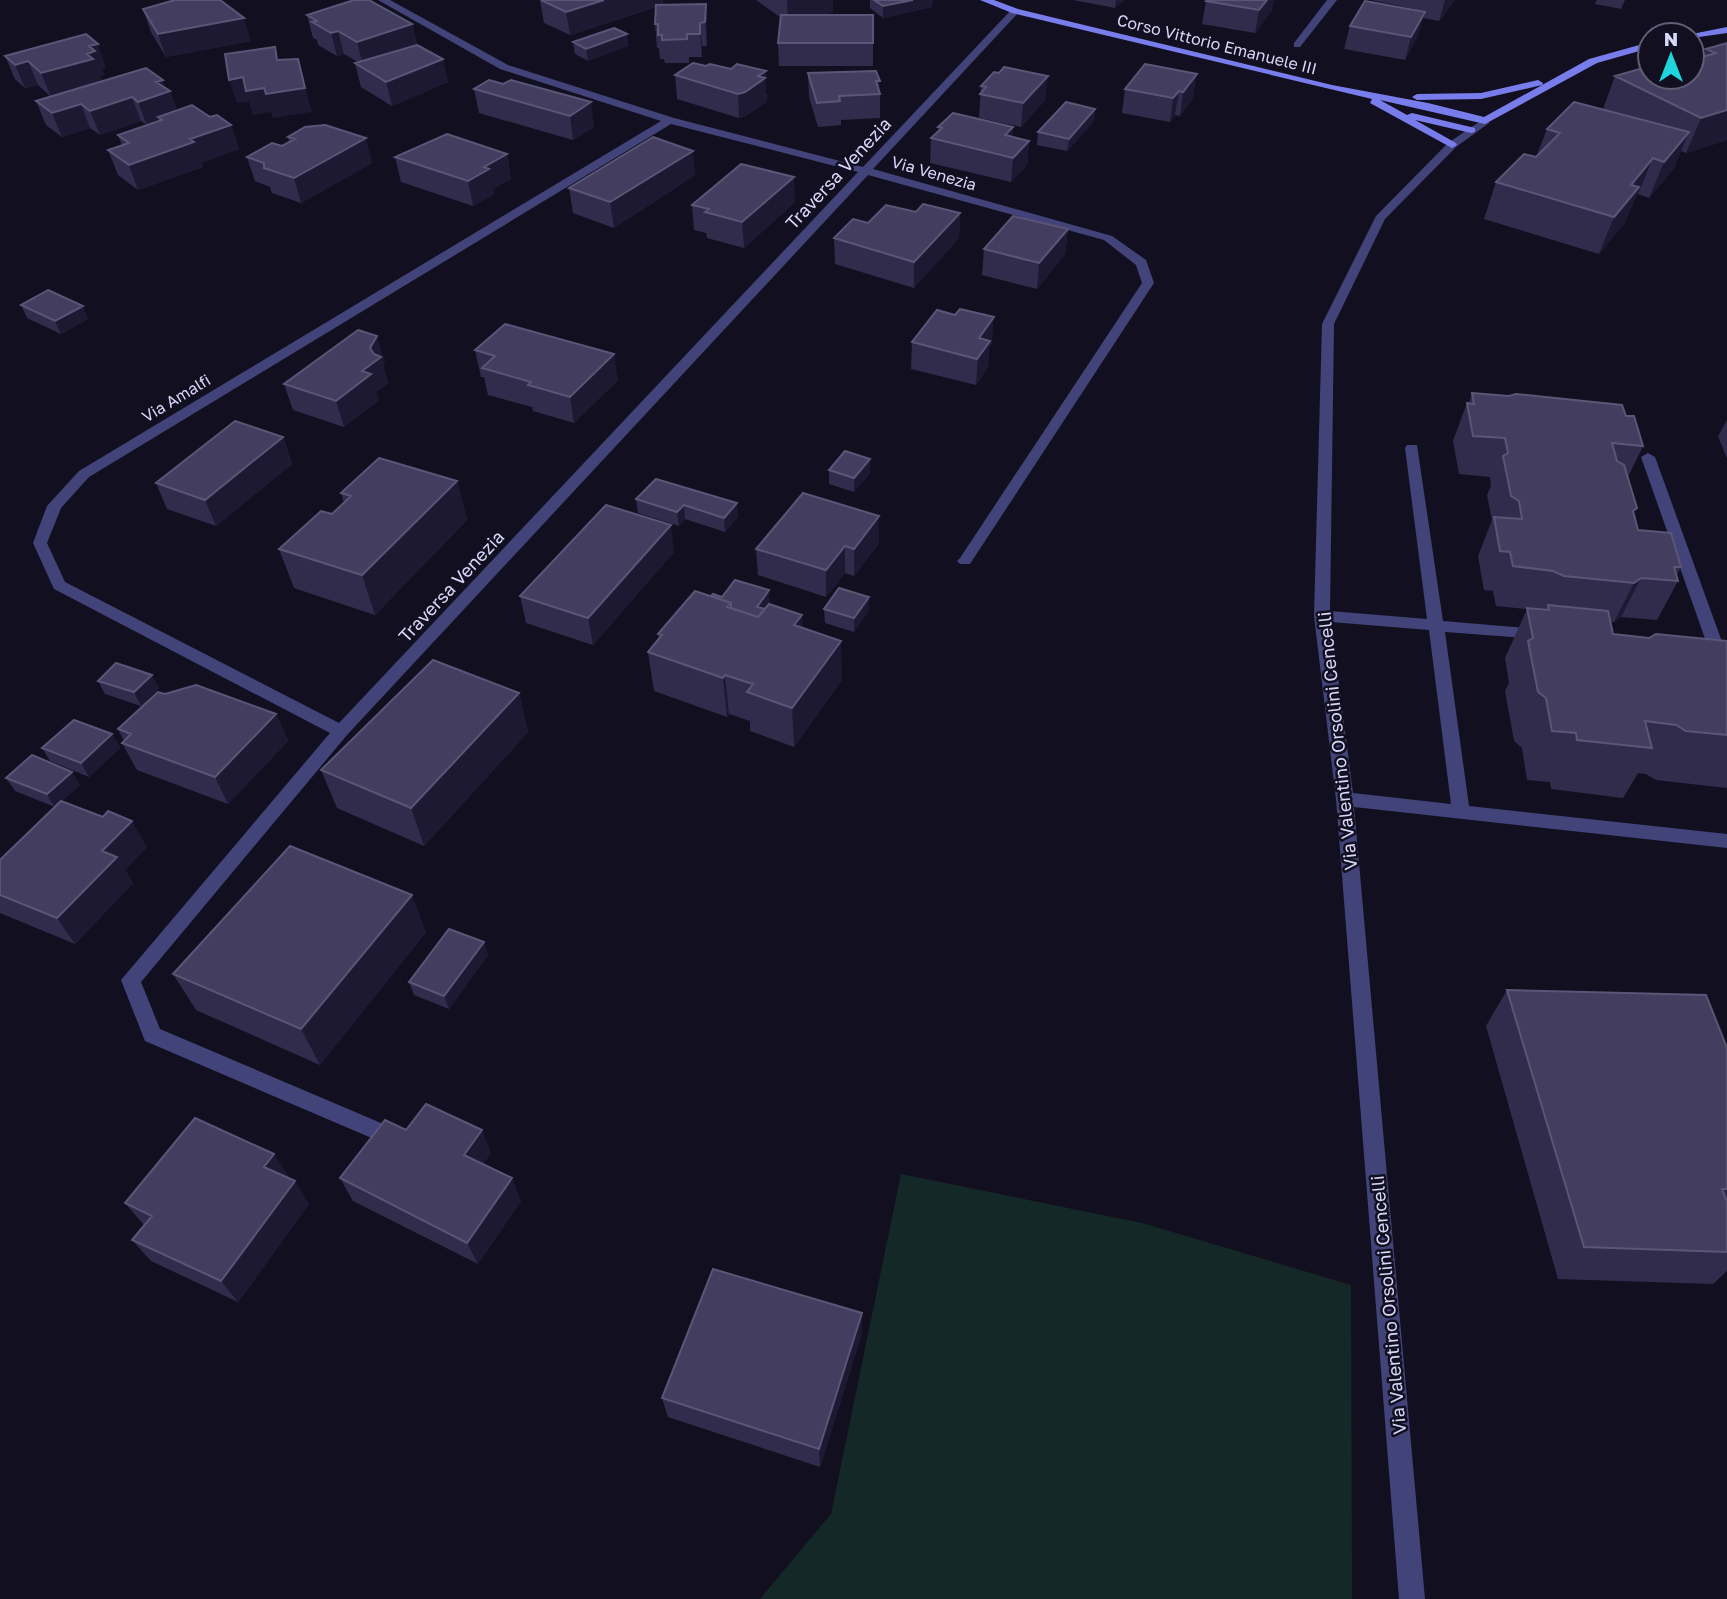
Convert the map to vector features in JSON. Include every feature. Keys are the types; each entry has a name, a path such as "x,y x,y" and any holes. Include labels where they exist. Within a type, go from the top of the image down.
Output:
{"street":[{"name":"Via Venezia","path":"383,0 504,67 670,120 866,171 1108,239 1142,263 1148,283 965,561"},
{"name":"Corso Vittorio Emanuele III","path":"985,0 1016,11 1485,121"},
{"path":"1297,45 1332,0"},
{"name":"Traversa Venezia","path":"374,1130 152,1035 131,980 341,731 1016,11"},
{"path":"1706,33 1727,30"},
{"name":"Via Valentino Orsolini Cencelli","path":"1412,1599 1345,799 1322,616 1328,324 1380,218 1452,145 1485,121 1593,61 1636,49"},
{"name":"Corso Vittorio Emanuele III","path":"1362,94 1481,96 1559,79"},
{"name":"Corso Vittorio Emanuele III","path":"1362,94 1452,145"},
{"name":"Corso Vittorio Emanuele III","path":"1385,107 1435,123 1471,130"},
{"name":"Via Amalfi","path":"341,731 59,585 40,543 54,506 83,474 670,120"},
{"path":"1412,448 1438,624 1461,810"},
{"path":"1648,457 1716,650"},
{"path":"1322,616 1557,635"},
{"path":"1345,799 1727,841"}],"green space":[{"path":"901,1174 1142,1223 1351,1285 1352,1599 760,1599 831,1514"}],"building":[{"path":"175,0 220,0 244,18 158,34 143,9"},
{"path":"354,0 369,0 412,24 357,42 338,31 331,33 312,22 317,21 307,15"},
{"path":"541,0 604,0 566,12"},
{"path":"874,0 913,0 883,6"},
{"path":"1207,0 1267,0 1259,10"},
{"path":"1365,1 1425,12 1411,37 1350,26"},
{"path":"706,4 705,22 700,23 700,34 687,34 687,39 662,40 662,35 658,35 658,24 655,24 656,5"},
{"path":"781,15 873,15 873,43 778,43"},
{"path":"614,28 627,34 586,49 573,42"},
{"path":"86,34 98,44 89,46 95,51 87,54 93,59 41,73 28,61 15,65 5,56"},
{"path":"1727,43 1727,110 1701,118 1646,91 1706,91 1706,56 1716,53 1706,49"},
{"path":"417,45 443,59 386,82 355,63"},
{"path":"275,47 277,60 298,59 305,88 266,94 264,88 246,91 243,77 229,80 225,54"},
{"path":"693,63 731,69 737,64 766,71 758,76 765,78 738,94 675,75"},
{"path":"1145,64 1197,74 1183,92 1179,91 1173,98 1125,89"},
{"path":"1004,67 1048,76 1023,103 980,94 986,87 981,86 994,72 999,73"},
{"path":"146,68 163,80 156,82 170,91 138,102 132,97 90,111 81,104 52,113 36,101"},
{"path":"1636,70 1636,86 1615,76"},
{"path":"876,71 880,81 876,81 880,94 839,96 840,101 817,103 808,73"},
{"path":"489,80 503,84 511,80 591,102 570,116 474,89"},
{"path":"1066,102 1095,109 1069,139 1038,132"},
{"path":"1574,102 1689,132 1664,162 1653,158 1631,185 1639,187 1614,217 1496,182 1524,154 1536,157 1560,133 1547,129"},
{"path":"192,105 210,117 217,115 231,125 190,139 194,142 129,165 108,150 129,143 118,135 162,120 158,117"},
{"path":"953,113 1013,127 1005,135 1029,141 1013,158 931,138"},
{"path":"325,125 366,138 294,178 264,168 264,163 247,157 272,143 282,146 295,139 288,137 305,127"},
{"path":"447,134 507,154 484,167 489,169 468,181 395,157"},
{"path":"653,137 693,151 610,202 569,188"},
{"path":"741,164 794,177 742,222 705,212 709,209 692,205"},
{"path":"923,204 960,213 914,262 834,238 853,219 868,223 886,205 916,212"},
{"path":"1013,216 1068,229 1039,263 984,249"},
{"path":"48,290 83,306 55,321 21,305"},
{"path":"960,309 994,317 979,338 990,341 977,359 912,342 937,310 955,315"},
{"path":"505,324 614,354 570,397 482,368 495,356 475,350"},
{"path":"358,330 377,336 370,348 374,354 381,357 362,371 371,374 336,401 284,384"},
{"path":"1472,393 1509,396 1516,394 1622,405 1626,416 1634,416 1643,446 1612,443 1617,461 1624,465 1637,508 1633,511 1638,530 1671,533 1681,567 1674,567 1678,581 1641,578 1634,583 1564,576 1553,571 1513,566 1510,552 1500,551 1494,517 1522,519 1519,501 1511,496 1503,456 1508,453 1505,438 1473,436 1467,403 1474,404"},
{"path":"235,421 283,437 205,500 156,483"},
{"path":"845,451 870,459 854,478 829,470"},
{"path":"379,458 457,481 362,575 279,549 321,511 332,514 351,496 341,493"},
{"path":"656,479 737,503 724,518 684,505 677,512 636,499"},
{"path":"803,493 879,516 854,549 845,546 826,570 756,549"},
{"path":"606,505 671,525 588,618 520,596"},
{"path":"735,580 769,590 757,607 765,609 758,617 731,608 731,603 711,596 713,594 722,597"},
{"path":"839,588 869,597 854,618 824,609"},
{"path":"695,591 731,603 727,607 758,617 769,604 802,615 794,625 841,641 792,708 747,692 753,684 725,675 723,678 648,652 662,635 658,634"},
{"path":"1548,605 1608,611 1613,634 1649,638 1656,634 1727,641 1727,735 1686,731 1676,725 1645,721 1652,748 1577,740 1576,733 1552,731 1546,698 1538,692 1528,641 1533,638 1527,608 1549,610"},
{"path":"433,660 519,693 411,808 321,770"},
{"path":"116,663 152,675 134,692 98,681"},
{"path":"196,685 276,714 215,777 122,743 131,734 118,729 158,692 165,694"},
{"path":"74,720 112,734 81,763 42,748"},
{"path":"32,755 72,772 47,794 6,778"},
{"path":"61,801 103,817 108,811 132,821 102,851 117,857 57,918 0,895 0,860"},
{"path":"290,846 412,895 301,1029 173,974"},
{"path":"449,929 484,942 444,996 409,982"},
{"path":"1507,990 1706,995 1727,1048 1727,1189 1722,1189 1727,1202 1727,1252 1584,1247"},
{"path":"426,1104 482,1130 464,1155 512,1178 467,1243 340,1178 385,1120 406,1130"},
{"path":"195,1118 274,1154 264,1167 295,1181 221,1281 132,1240 152,1216 125,1203"},
{"path":"713,1269 862,1313 819,1449 662,1398"}]}
